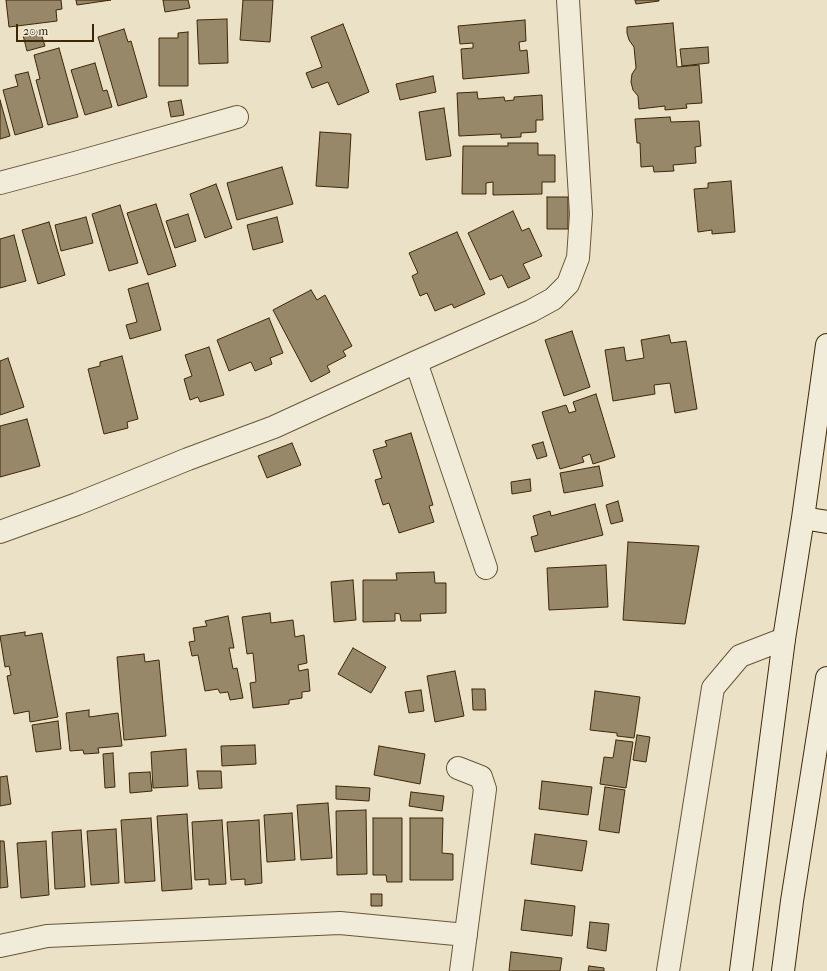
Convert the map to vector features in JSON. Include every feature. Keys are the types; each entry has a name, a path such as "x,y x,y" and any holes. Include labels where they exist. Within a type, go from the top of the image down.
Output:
{"street":[{"path":"0,532 77,504 188,459 274,428 416,362 531,311 553,298 568,284 578,258 581,214 568,0"},
{"path":"0,183 237,117"},
{"path":"741,971 784,639 803,518 827,345"},
{"path":"416,362 486,568"},
{"path":"803,518 827,522"},
{"path":"668,971 713,688 740,656 784,639"},
{"path":"783,971 792,901 827,678"},
{"path":"458,768 481,777 485,789 461,971"},
{"path":"0,946 47,936 340,923 466,935"}],"building":[{"path":"6,0 61,0 62,9 56,10 57,21 9,27"},
{"path":"76,0 111,0 77,5"},
{"path":"163,0 188,0 190,8 165,12"},
{"path":"243,0 273,0 270,42 240,40"},
{"path":"635,0 659,0 659,1 636,4"},
{"path":"227,19 228,63 199,64 197,20"},
{"path":"525,20 526,41 519,42 520,51 527,50 529,73 463,79 461,49 473,48 473,43 460,44 458,26"},
{"path":"673,23 677,67 699,65 702,103 686,104 687,108 665,110 665,106 639,109 638,96 633,90 631,82 632,74 636,68 634,47 629,40 627,27"},
{"path":"343,24 369,92 338,105 328,82 312,88 306,73 322,67 311,37"},
{"path":"124,29 128,42 131,41 147,97 118,106 98,37"},
{"path":"40,30 45,46 27,51 23,35"},
{"path":"188,32 188,86 159,86 159,38 178,38 178,33"},
{"path":"708,47 709,63 682,66 680,49"},
{"path":"59,48 78,117 48,125 36,80 40,79 34,55"},
{"path":"95,63 103,91 107,90 112,107 85,115 71,70"},
{"path":"28,72 43,127 15,135 3,90 18,86 15,75"},
{"path":"433,76 436,92 400,100 396,84"},
{"path":"477,92 478,99 504,97 505,101 514,100 514,97 542,95 543,120 536,120 536,132 521,133 521,137 501,138 501,134 459,136 457,93"},
{"path":"0,100 10,136 0,139"},
{"path":"181,100 184,115 171,117 168,102"},
{"path":"444,108 451,156 426,160 419,112"},
{"path":"670,117 671,122 699,121 701,146 695,147 696,163 673,165 674,171 654,172 653,166 641,167 640,143 637,143 635,119"},
{"path":"320,132 351,134 348,188 316,186"},
{"path":"508,143 538,143 538,155 555,155 555,182 542,182 542,194 493,195 493,182 486,183 486,194 462,194 463,146 508,146"},
{"path":"282,167 293,204 237,220 227,183"},
{"path":"731,181 735,232 712,234 712,230 698,232 694,189 708,188 708,183"},
{"path":"216,184 232,228 205,238 190,194"},
{"path":"547,197 568,197 568,229 547,229"},
{"path":"156,204 176,266 148,275 127,213"},
{"path":"120,205 138,263 109,271 92,214"},
{"path":"513,211 522,231 529,228 542,256 523,264 530,278 508,288 502,275 490,280 468,233"},
{"path":"188,214 196,241 175,248 166,221"},
{"path":"86,217 93,243 61,251 55,225"},
{"path":"277,217 283,242 253,250 247,225"},
{"path":"49,222 65,275 38,284 22,230"},
{"path":"457,232 485,294 454,308 452,304 435,311 427,293 420,296 412,276 418,273 409,253"},
{"path":"14,235 26,281 0,288 0,239"},
{"path":"148,283 161,330 130,339 126,325 137,322 128,289"},
{"path":"311,290 317,300 325,295 352,346 343,351 346,356 327,366 330,372 311,382 273,310"},
{"path":"269,318 283,353 270,358 272,364 255,371 251,362 229,371 217,340"},
{"path":"572,331 590,387 564,396 545,340"},
{"path":"669,335 671,343 686,341 697,409 675,413 670,383 654,385 655,394 613,401 605,350 624,347 626,361 644,358 641,340"},
{"path":"209,347 224,395 200,402 198,397 190,400 184,379 192,376 185,355"},
{"path":"122,356 138,419 127,422 128,428 104,434 88,369 100,366 100,362"},
{"path":"8,358 24,407 0,415 0,361"},
{"path":"596,394 615,457 593,464 590,454 582,457 584,462 560,469 542,412 566,405 569,413 576,411 573,402"},
{"path":"27,419 40,466 0,477 0,426"},
{"path":"411,433 433,505 429,506 434,522 399,533 389,503 383,505 375,480 382,478 373,450 387,446 385,441"},
{"path":"543,442 547,456 537,459 532,445"},
{"path":"292,443 301,465 267,478 258,456"},
{"path":"599,466 603,486 564,493 560,473"},
{"path":"530,479 531,491 512,494 511,482"},
{"path":"618,501 623,521 611,524 606,505"},
{"path":"595,504 603,535 535,552 531,537 538,535 533,516 550,511 551,516"},
{"path":"628,542 699,546 685,624 623,620"},
{"path":"606,565 608,607 549,610 547,568"},
{"path":"434,572 435,583 446,583 446,613 420,614 421,621 401,621 400,614 395,613 395,621 363,622 363,580 397,580 396,573"},
{"path":"353,580 356,620 334,622 331,582"},
{"path":"270,613 271,623 293,620 295,637 304,635 307,663 298,665 299,671 308,669 310,691 302,692 302,698 289,700 289,704 253,708 250,683 256,682 253,653 247,654 242,617"},
{"path":"228,616 234,648 229,648 233,669 237,668 243,698 230,700 228,692 220,693 218,689 205,691 198,655 192,656 189,642 195,641 193,628 207,626 205,621"},
{"path":"25,632 25,636 42,633 58,717 30,722 29,711 14,714 7,676 11,675 9,666 5,667 0,636"},
{"path":"353,648 386,667 371,693 338,674"},
{"path":"144,654 145,662 159,660 166,736 124,740 117,657"},
{"path":"455,671 464,716 435,722 427,676"},
{"path":"472,689 485,689 486,710 473,710"},
{"path":"421,690 424,711 409,713 405,692"},
{"path":"595,691 640,697 634,738 617,736 617,733 590,730"},
{"path":"89,710 89,717 118,713 122,746 98,748 99,753 84,754 83,750 70,751 66,713"},
{"path":"58,721 61,749 36,752 32,725"},
{"path":"637,735 650,737 646,762 633,760"},
{"path":"616,740 633,742 626,788 600,784 604,757 613,758"},
{"path":"255,745 256,764 222,766 221,746"},
{"path":"379,746 425,754 420,784 374,775"},
{"path":"186,749 188,786 153,788 151,752"},
{"path":"113,753 115,787 105,788 103,754"},
{"path":"197,771 221,771 222,788 199,789"},
{"path":"150,772 152,791 130,793 129,773"},
{"path":"7,776 11,804 0,806 0,777"},
{"path":"542,781 592,787 588,815 539,809"},
{"path":"336,786 370,788 369,801 336,799"},
{"path":"605,787 625,790 619,833 599,830"},
{"path":"411,792 444,796 442,811 409,806"},
{"path":"328,803 332,858 301,860 297,805"},
{"path":"366,810 367,874 337,875 336,811"},
{"path":"292,813 295,860 267,862 264,815"},
{"path":"187,814 192,889 162,891 157,816"},
{"path":"151,818 155,881 125,883 121,820"},
{"path":"373,818 402,818 402,882 387,882 386,875 373,875"},
{"path":"410,818 443,818 442,853 453,854 453,880 410,880"},
{"path":"222,820 226,884 209,885 209,879 195,880 192,822"},
{"path":"259,820 262,883 245,885 245,879 231,880 227,822"},
{"path":"116,829 119,883 91,885 87,831"},
{"path":"81,830 85,887 55,889 52,832"},
{"path":"535,834 587,841 582,871 531,864"},
{"path":"0,841 4,841 8,887 0,888"},
{"path":"46,841 49,895 21,898 17,843"},
{"path":"371,894 382,894 382,906 371,906"},
{"path":"525,900 575,906 572,936 521,930"},
{"path":"590,922 609,924 606,951 587,948"},
{"path":"511,952 562,958 560,971 509,971"},
{"path":"589,966 604,968 604,971 588,971"}]}
